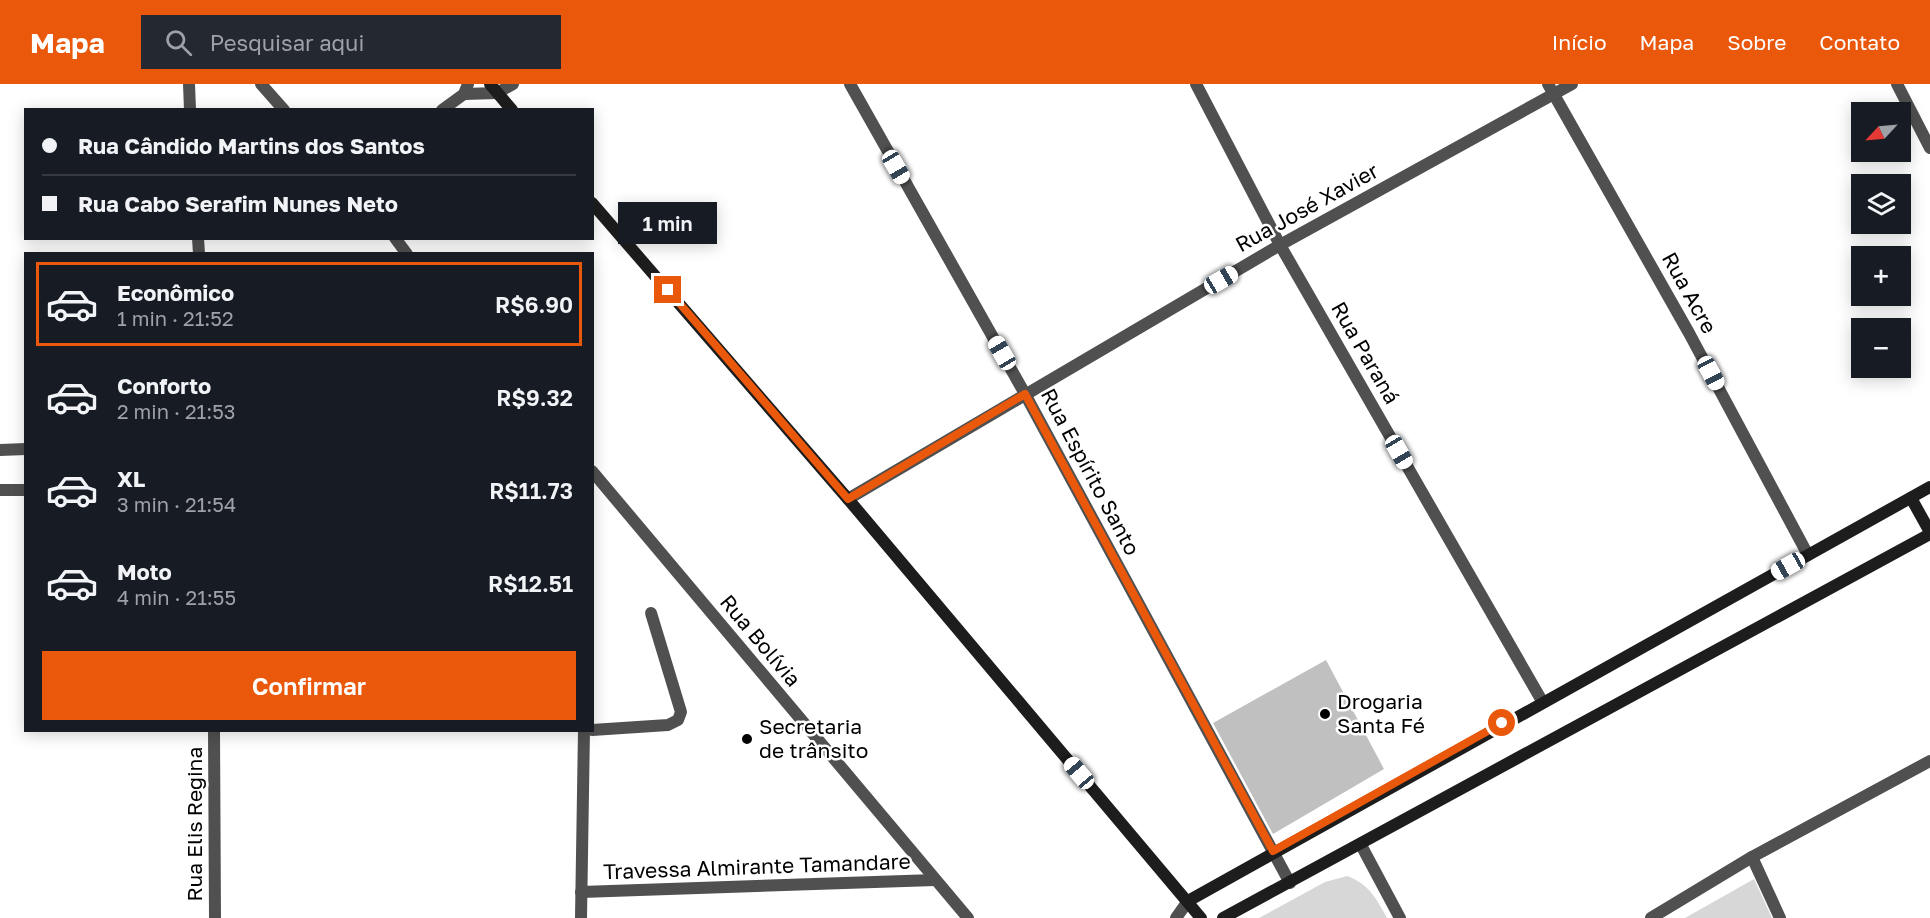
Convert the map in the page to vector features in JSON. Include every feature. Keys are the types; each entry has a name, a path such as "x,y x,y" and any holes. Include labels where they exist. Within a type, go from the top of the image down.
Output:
{"main road":[{"path":"494,88 510,108"},
{"path":"594,205 848,499 1201,918"},
{"path":"1188,901 1273,851 1930,487"},
{"path":"1223,918 1930,533 1911,498"}],"street":[{"path":"189,84 190,108"},
{"path":"261,84 282,108"},
{"path":"444,108 466,89 494,88 513,84"},
{"name":"Rua Espírito Santo","path":"849,84 1025,394 1290,883"},
{"name":"Rua Paraná","path":"1196,84 1280,245 1542,701"},
{"name":"Rua José Xavier","path":"848,499 1551,89 1572,84"},
{"path":"1897,84 1930,148"},
{"name":"Rua Acre","path":"1551,89 1689,333 1808,555"},
{"path":"0,450 24,449"},
{"name":"Rua Bolívia","path":"594,473 968,918"},
{"path":"0,490 24,490"},
{"path":"594,730 668,725 678,720 681,712 651,613"},
{"name":"Rua Elis Regina","path":"214,732 215,918"},
{"path":"581,918 584,732"},
{"path":"1651,918 1752,857 1930,761"},
{"path":"1361,844 1400,918"},
{"path":"1752,857 1780,918"},
{"name":"Travessa Almirante Tamandare","path":"581,892 935,880"},
{"path":"1176,918 1188,901"}],"shaded area":[{"path":"1347,876 1366,888 1387,918 1259,918 1325,882"},
{"path":"1754,879 1772,918 1685,918"}],"building":[{"path":"1326,660 1384,769 1273,834 1213,723"}],"place":[{"name":"Drogaria Santa Fé","path":"1325,714"},
{"name":"Secretaria de trânsito","path":"747,739"}],"route":[{"path":"668,290 848,499 1025,394 1273,851 1502,723"}]}
